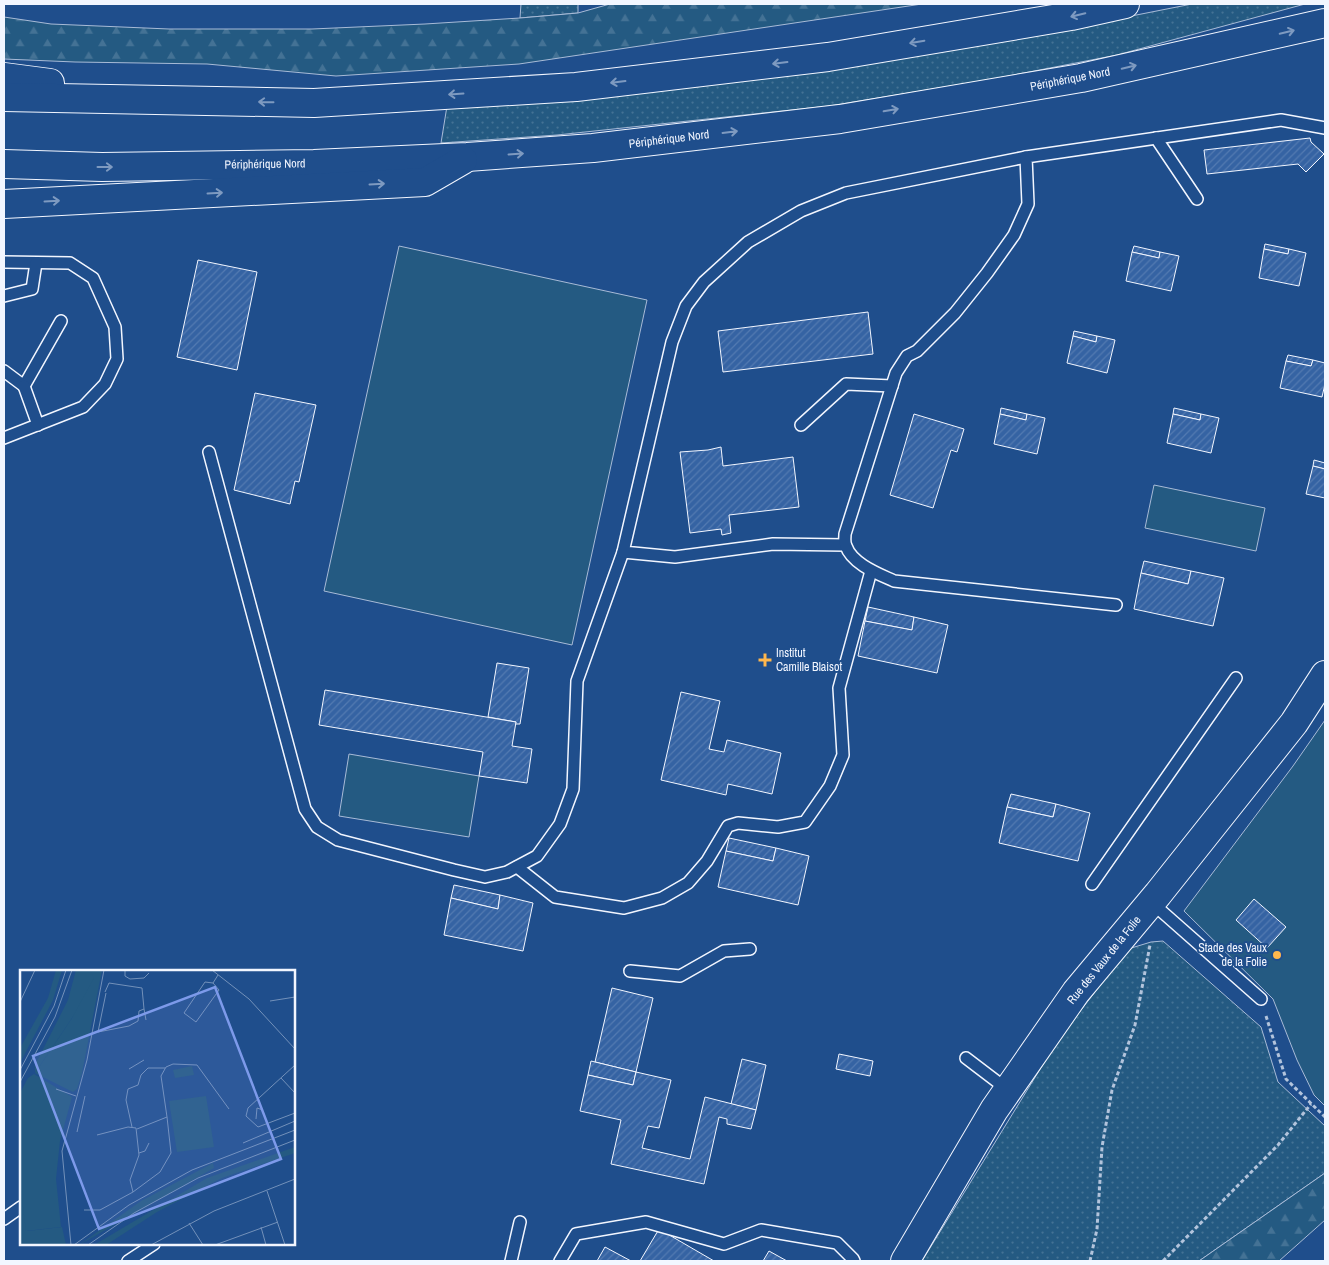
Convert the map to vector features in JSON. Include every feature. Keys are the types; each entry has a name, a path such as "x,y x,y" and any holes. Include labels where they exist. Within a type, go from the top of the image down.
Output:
{"main road":[{"path":"4,97 314,103 576,87 828,57 1071,16 1125,4"},
{"name":"Périphérique Nord","path":"4,164 131,167 314,164 467,157 593,148 840,119 1081,78 1325,23"},
{"path":"4,77 29,79 168,101"},
{"path":"4,204 425,182 467,157"},
{"name":"Rue des Vaux de la Folie","path":"905,1261 994,1110 1076,992 1151,902 1294,722 1325,674"}],"lane":[{"path":"209,452 305,809 317,827 338,840 444,868 486,877 507,872 537,856 560,824 573,789 577,681 623,552 672,342 686,306 704,282 748,242 801,211 846,193 1026,157 1280,120 1325,128"},
{"path":"1156,138 1197,199"},
{"path":"1026,157 1028,204 1014,235 955,313 917,351 907,356 896,373 846,534 845,545 851,555 871,571 894,581 1116,606"},
{"path":"4,262 70,263 93,278 115,327 117,359 105,384 83,407 4,438"},
{"path":"4,296 32,288 36,263"},
{"path":"24,386 61,321"},
{"path":"4,371 24,386 38,425"},
{"path":"801,425 846,384 892,386"},
{"path":"623,552 675,557 773,544 845,545"},
{"path":"516,868 555,897 624,908 662,898 688,883 707,861 728,826 738,824 778,827 805,822 830,786 843,755 839,688 871,571"},
{"path":"1092,884 1236,678"},
{"path":"1151,902 1261,999"},
{"path":"630,971 680,976 724,951 750,949"},
{"path":"966,1058 1008,1090"},
{"path":"4,1218 20,1208"},
{"path":"511,1261 520,1222"},
{"path":"560,1261 576,1234 646,1222 724,1244 761,1230 837,1243 854,1261"},
{"path":"128,1261 152,1245"}],"path":[{"path":"1090,1261 1097,1229 1102,1147 1112,1090 1135,1025 1150,942"},
{"path":"1261,999 1286,1079 1325,1117"},
{"path":"1162,1261 1278,1145 1311,1104"}],"green space":[{"path":"521,4 578,4 578,13 520,18"},
{"path":"610,4 922,4 519,64 336,76 207,64 4,59 4,17 51,24 169,29 312,29 520,18 578,13"},
{"path":"1192,4 1305,4 1117,55 993,79 829,106 557,135 441,143 447,106 1101,22"},
{"path":"399,246 647,300 572,645 324,591"},
{"path":"1154,485 1265,508 1256,551 1145,528"},
{"name":"Stade des Vaux de la Folie","path":"1325,720 1325,1106 1314,1095 1297,1060 1273,999 1184,911 1293,766"},
{"path":"349,754 479,776 469,837 339,816"},
{"path":"1163,941 1261,1027 1278,1082 1325,1126 1325,1173 1199,1261 922,1261 1058,1040 1128,949 1151,942"},
{"path":"1325,1173 1325,1220 1279,1261 1199,1261"}],"building":[{"path":"1310,138 1311,142 1324,154 1306,172 1298,164 1207,174 1204,150"},
{"path":"1265,244 1289,249 1288,254 1264,249"},
{"path":"1134,246 1160,252 1159,258 1132,252"},
{"path":"1264,249 1288,254 1289,249 1306,253 1299,286 1259,278"},
{"path":"1132,252 1159,258 1160,252 1179,256 1171,291 1126,281"},
{"path":"198,260 257,272 237,370 177,357"},
{"path":"868,312 873,354 723,372 718,331"},
{"path":"1074,331 1097,336 1096,342 1073,336"},
{"path":"1073,336 1096,342 1097,336 1115,340 1107,373 1067,363"},
{"path":"1288,355 1313,360 1311,366 1286,361"},
{"path":"1313,360 1325,363 1325,384 1322,397 1280,388 1286,361 1311,366"},
{"path":"255,393 316,405 299,482 295,481 290,504 234,490"},
{"path":"1001,408 1027,414 1026,420 1000,414"},
{"path":"1174,408 1201,414 1200,420 1173,414"},
{"path":"914,414 964,429 957,452 951,450 933,508 890,495"},
{"path":"1000,414 1026,420 1027,414 1045,418 1037,454 994,444"},
{"path":"1173,414 1200,420 1201,414 1219,418 1211,453 1167,443"},
{"path":"721,447 723,466 793,457 799,507 729,515 731,533 722,535 721,529 690,533 680,452"},
{"path":"1314,460 1325,463 1325,469 1313,466"},
{"path":"1313,466 1325,469 1325,498 1306,494"},
{"path":"1144,561 1191,571 1188,584 1141,573"},
{"path":"1191,571 1224,578 1213,626 1134,609 1141,573 1188,584"},
{"path":"868,607 914,617 912,630 865,621"},
{"path":"914,617 948,625 937,673 858,656 865,621 912,630"},
{"path":"497,663 529,668 520,724 488,717"},
{"path":"325,690 516,722 512,746 532,749 527,783 479,776 483,752 319,725"},
{"path":"681,692 720,701 709,749 724,752 727,740 781,753 772,794 728,784 726,795 661,780"},
{"path":"1011,794 1056,804 1053,817 1007,807"},
{"path":"1056,804 1090,813 1078,861 999,843 1007,807 1053,817"},
{"path":"729,838 776,848 773,861 726,851"},
{"path":"776,848 809,856 798,905 718,887 726,851 773,861"},
{"path":"454,885 500,895 498,909 451,898"},
{"path":"500,895 533,903 523,951 444,935 451,898 498,909"},
{"path":"1254,899 1286,927 1267,948 1236,920"},
{"path":"612,988 653,998 636,1072 595,1062"},
{"path":"839,1054 873,1061 870,1076 836,1069"},
{"path":"742,1059 766,1065 756,1110 731,1104"},
{"path":"591,1061 636,1072 633,1085 588,1075"},
{"path":"636,1072 671,1080 659,1128 648,1126 642,1148 690,1159 705,1097 756,1110 751,1129 727,1124 727,1119 719,1117 704,1184 611,1164 621,1120 580,1111 588,1075 633,1085"},
{"path":"659,1229 714,1261 640,1261"},
{"path":"605,1247 631,1261 597,1261"},
{"path":"769,1251 787,1261 763,1261"}],"place":[{"name":"Institut Camille Blaisot","path":"765,660"},
{"name":"Stade des Vaux de la Folie","path":"1277,955"}]}
